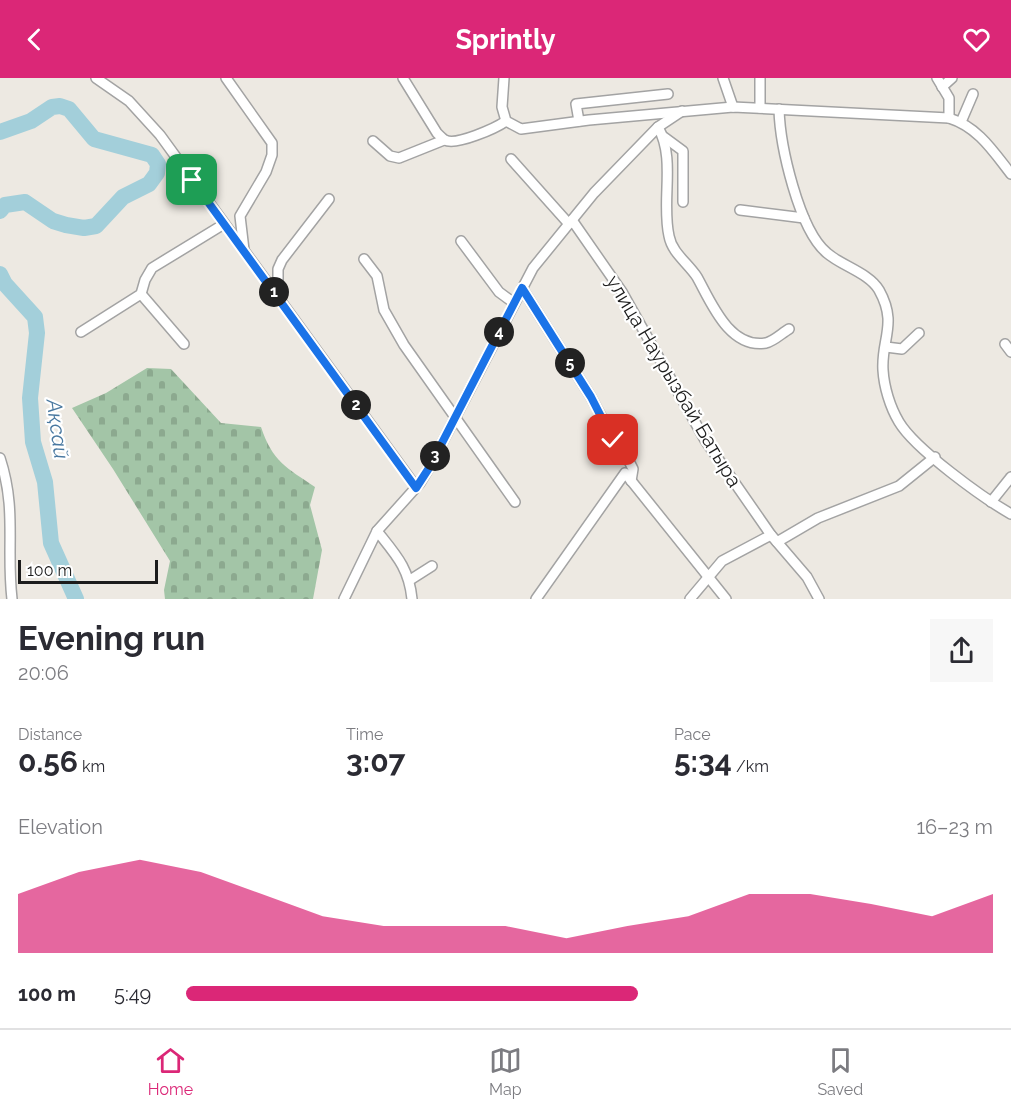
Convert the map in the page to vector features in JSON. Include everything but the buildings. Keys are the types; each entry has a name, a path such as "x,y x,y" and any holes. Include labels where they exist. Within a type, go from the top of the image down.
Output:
{"street":[{"path":"96,78 129,101 159,135 416,488"},
{"path":"226,78 272,143 266,172 240,216 244,251"},
{"path":"403,78 437,134 444,140"},
{"path":"504,78 502,107 506,121 521,129 579,121 733,107 949,118 961,122 981,136 1011,174"},
{"path":"723,78 733,107"},
{"path":"760,78 760,108"},
{"path":"937,78 949,98 949,118"},
{"path":"942,87 952,78"},
{"path":"579,121 576,104 668,94"},
{"path":"961,122 973,94"},
{"path":"779,109 783,147 808,231 828,254 874,283 879,290 889,325 883,370 888,399 895,414 906,431 935,457 991,502 1011,514"},
{"path":"344,599 377,531 416,488 533,268 594,193 658,127 682,111"},
{"path":"374,141 390,156 399,158 444,140 452,141 496,129 506,121"},
{"path":"658,127 664,137 683,151 683,202"},
{"path":"664,137 669,196 669,237 675,251 696,276 718,318 742,339 753,343 768,343 789,329"},
{"name":"улица Наурызбай Батыра","path":"511,159 571,222 622,292 705,440 774,539 807,577 819,599"},
{"path":"278,298 278,269 282,260 329,199"},
{"path":"740,210 804,218"},
{"path":"81,332 141,294 144,280 152,268 224,224"},
{"path":"461,241 499,292 514,303"},
{"path":"364,259 377,276 384,310 404,345 515,502"},
{"path":"522,288 591,397 613,440 628,459 633,469 631,481"},
{"path":"141,294 184,344"},
{"path":"886,347 902,349 919,333"},
{"path":"690,599 722,561 818,518 899,486 935,457"},
{"path":"0,458 6,475 12,516 5,562 12,599"},
{"path":"536,599 625,473 726,599"},
{"path":"991,502 1011,477"},
{"path":"377,531 402,563 410,580 412,599"},
{"path":"410,580 432,566"}],"green space":[{"path":"147,368 171,369 221,423 261,427 270,448 282,463 315,487 310,505 322,550 313,599 165,599 164,590 170,561 72,408 106,393"}],"waterway":[{"name":"Ақсай","path":"0,132 31,121 52,107 60,106 69,109 94,139 152,155 158,164 157,173 149,184 123,197 96,226 84,228 53,221 25,202 5,205 0,211"},
{"name":"Ақсай","path":"0,274 5,284 35,317 37,333 30,398 33,442 45,482 51,543 76,599"}],"route":[{"path":"192,180 416,488 429,468 522,288 591,397 613,440"}]}
